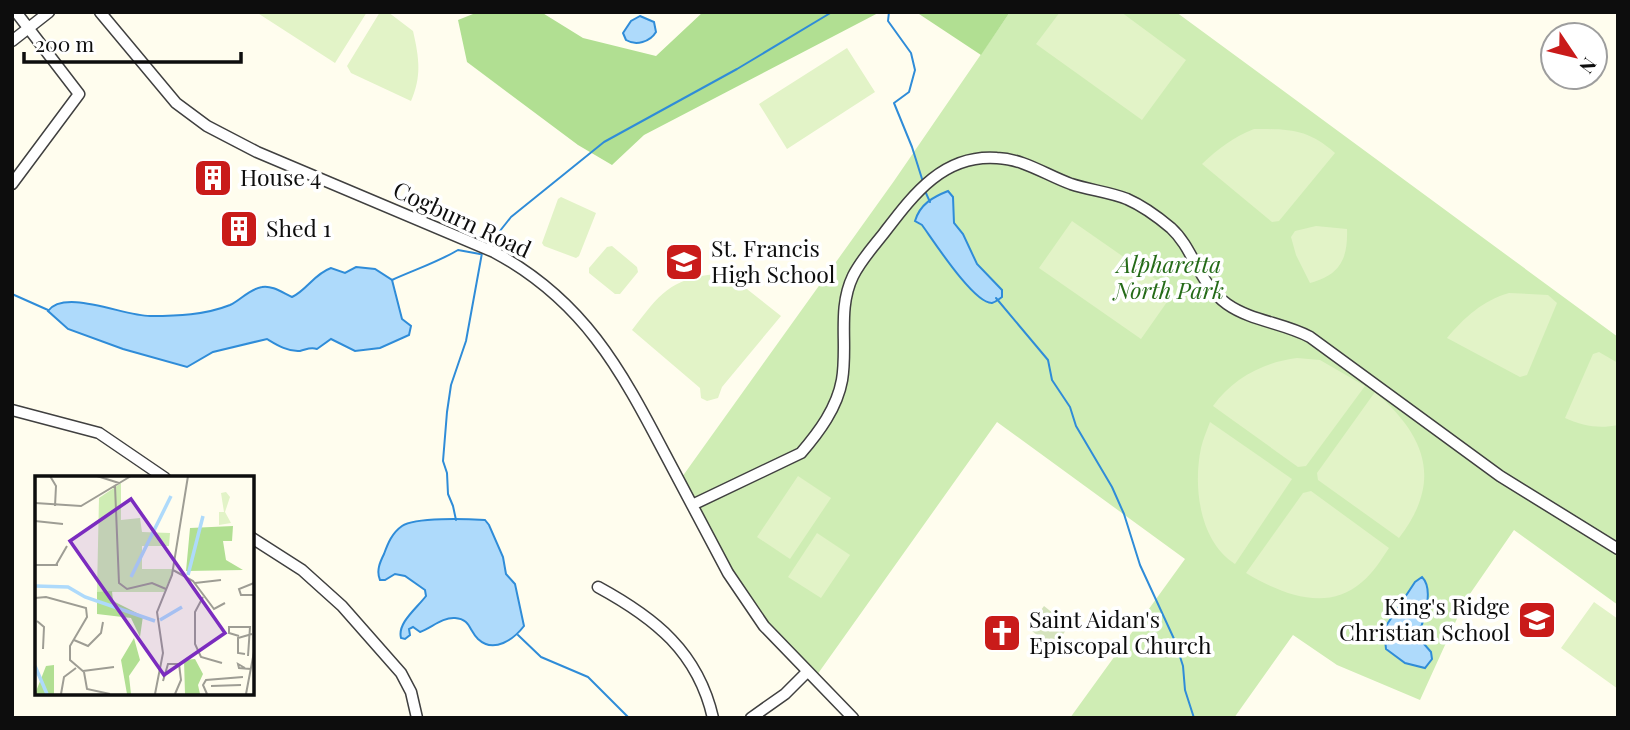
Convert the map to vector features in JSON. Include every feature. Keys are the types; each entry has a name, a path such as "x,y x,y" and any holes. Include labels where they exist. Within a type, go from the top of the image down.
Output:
{"street":[{"path":"12,184 79,94 16,12"},
{"path":"12,41 49,12"},
{"name":"Cogburn Road","path":"100,12 176,103 207,126 257,152 494,252 541,282 577,315 605,349 646,418 749,605 764,626 853,718"},
{"path":"692,505 801,453 824,424 840,390 844,304 849,284 858,267 897,216 930,179 965,160 997,158 1029,165 1068,183 1125,198 1144,208 1174,231 1206,283 1228,305 1249,316 1285,325 1310,337 1500,476 1618,549"},
{"path":"12,410 99,433 162,476"},
{"path":"254,539 302,569 342,607 401,673 411,692 417,718"},
{"path":"598,587 636,609 677,644 699,675 713,718"},
{"path":"751,718 785,694 807,672"}],"green space":[{"path":"256,12 367,12 335,63"},
{"path":"380,12 388,12 413,31 418,66 417,83 411,101 351,73 347,66"},
{"path":"478,12 541,12 583,38 656,56 703,12 880,12 644,135 612,165 578,145 467,62 458,20"},
{"path":"916,12 1010,12 981,55"},
{"name":"Alpharetta North Park","path":"1010,12 1176,12 1618,337 1618,605 1514,530 1465,601 1420,700 1337,665 1293,635 1234,718 1070,718 1185,559 997,422 812,682 755,607 707,533 682,477 894,181"},
{"path":"1060,12 1121,12 1186,60 1142,120 1036,44"},
{"path":"847,48 875,92 787,149 759,104"},
{"path":"1254,129 1298,132 1316,139 1335,153 1279,221 1272,222 1202,164 1226,144"},
{"path":"561,197 596,213 576,258 542,243"},
{"path":"1072,221 1174,292 1141,339 1039,268"},
{"path":"1316,226 1347,229 1347,240 1344,257 1335,270 1310,283 1296,255 1291,237 1295,231"},
{"path":"612,246 637,267 638,272 620,294 615,294 589,273 589,268 607,247"},
{"path":"716,274 738,282 781,316 722,387 718,398 707,401 701,398 700,388 632,330 658,298 676,284"},
{"path":"1509,293 1548,295 1557,303 1527,375 1520,377 1447,338 1460,323 1490,300"},
{"path":"1599,352 1618,363 1618,425 1591,426 1565,418 1593,354"},
{"path":"1297,358 1320,360 1365,386 1306,466 1298,467 1213,406 1230,387 1250,373 1273,363"},
{"path":"1375,392 1406,425 1423,460 1421,497 1413,517 1399,538 1318,480 1317,473"},
{"path":"1210,422 1292,479 1235,564 1213,542 1206,527 1199,495 1199,463"},
{"path":"798,476 831,498 790,559 757,537"},
{"path":"1311,491 1389,548 1362,582 1334,597 1304,597 1289,593 1246,573 1303,493"},
{"path":"817,533 850,555 821,598 788,577"},
{"path":"1594,602 1618,619 1618,689 1561,648"},
{"path":"1044,606 1069,626 1053,648 1038,642 1041,638 1028,628"}],"water":[{"path":"640,16 654,22 656,32 642,42 626,40 623,33 631,21"},
{"path":"948,191 953,197 954,223 963,234 977,264 1002,290 1002,297 993,303 984,301 965,283 922,225 915,221 928,202"},
{"path":"356,267 375,269 392,280 402,319 411,326 409,335 380,348 355,351 331,339 317,349 296,351 283,348 267,339 213,352 187,367 123,349 68,329 48,311 56,305 68,302 151,316 201,313 230,305 262,287 274,288 292,297 331,268 345,273"},
{"path":"485,520 503,557 506,574 515,584 524,626 515,636 497,645 484,643 466,623 455,618 420,632 413,627 409,629 410,635 405,639 401,638 405,621 426,596 425,590 405,576 395,574 380,580 380,563 393,535 402,526 418,521"},
{"path":"1422,577 1426,583 1428,597 1418,637 1431,652 1432,659 1425,668 1405,663 1386,649 1384,629 1415,582"}],"waterway":[{"path":"488,246 511,217 604,142 737,69 832,12"},
{"path":"889,12 888,21 911,53 915,70 909,92 894,103 923,182"},
{"path":"925,191 930,202"},
{"path":"392,280 458,250 480,254"},
{"path":"456,520 448,494 447,473 443,461 447,412 451,385 466,341 482,253"},
{"path":"12,294 48,310"},
{"path":"996,298 1048,360 1052,380 1070,407 1076,426 1112,487 1124,514 1140,565 1175,641 1194,718"},
{"path":"518,635 541,657 588,677 629,718"}],"place":[{"name":"House 4","path":"213,178"},
{"name":"Shed 1","path":"239,229"},
{"name":"St. Francis High School","path":"684,262"},
{"name":"King's Ridge Christian School","path":"1537,620"},
{"name":"Saint Aidan's Episcopal Church","path":"1002,633"}]}
